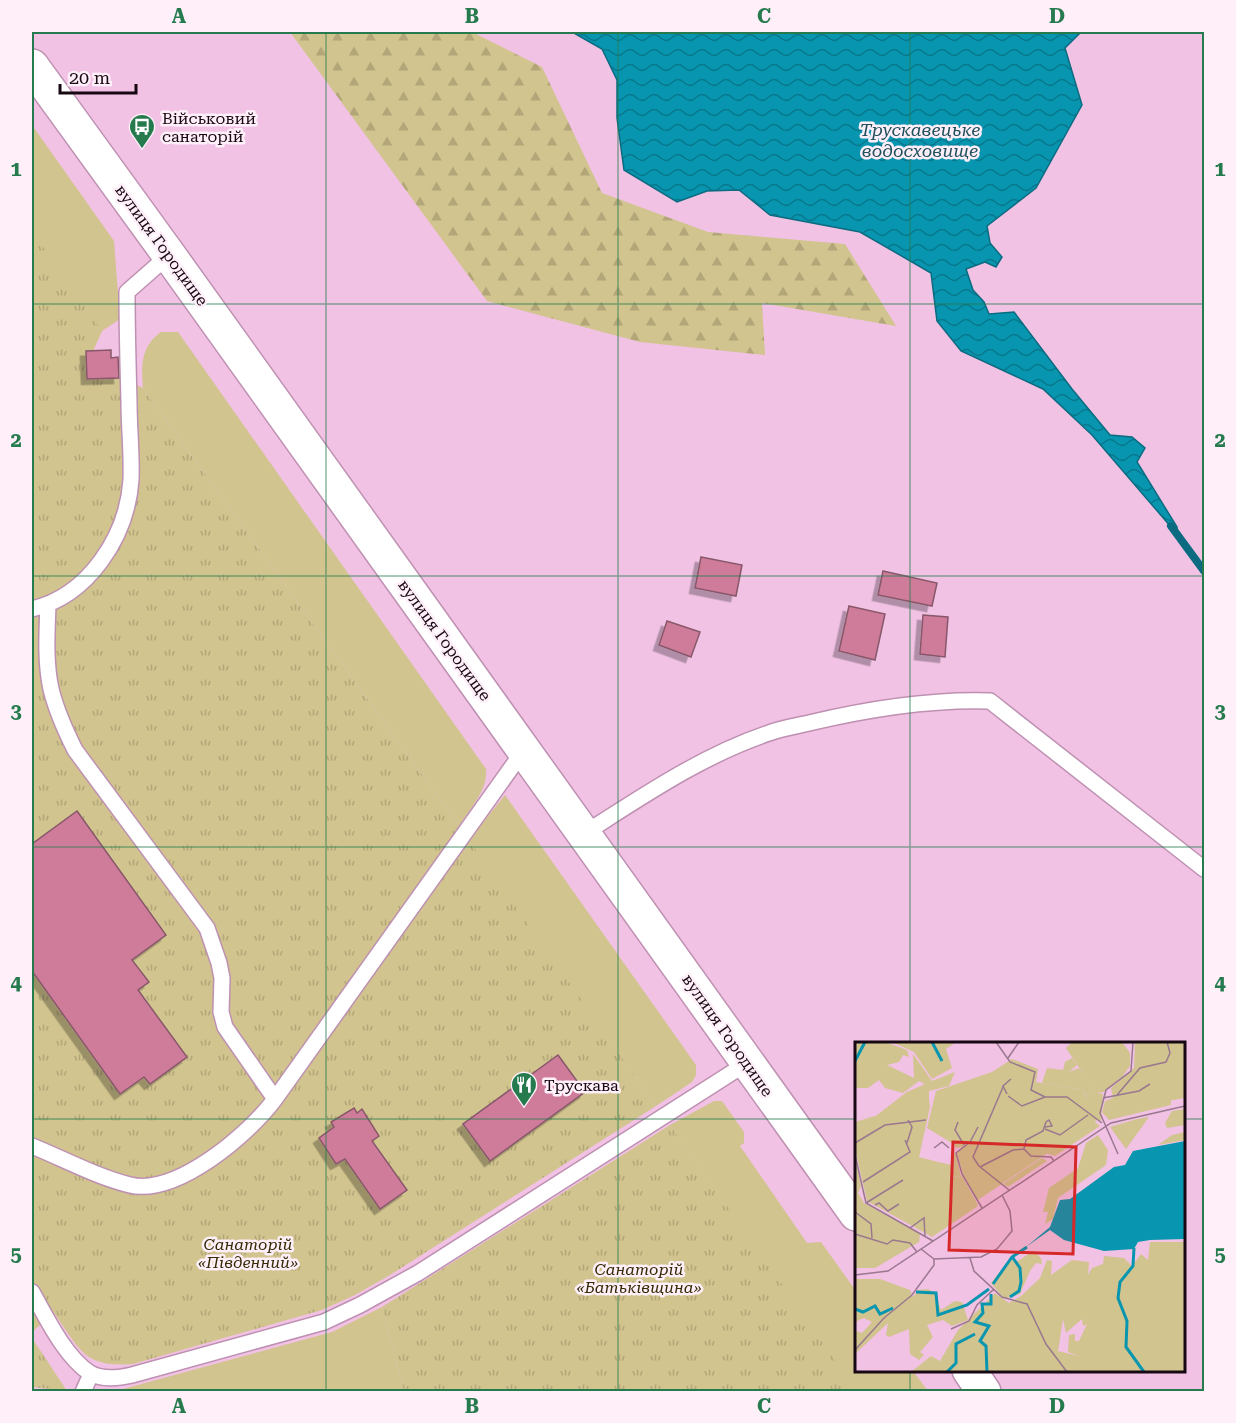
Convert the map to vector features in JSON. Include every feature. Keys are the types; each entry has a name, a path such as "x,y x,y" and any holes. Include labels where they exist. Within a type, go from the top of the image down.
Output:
{"street":[{"name":"вулиця Городище","path":"32,66 585,833 855,1213"},
{"path":"970,1372 984,1392"}],"lane":[{"path":"32,609 48,605 64,597 94,570 109,549 123,516 131,481 126,292 170,255"},
{"path":"48,605 47,639 51,686 61,721 75,750 207,928 212,938 222,978 221,1012 225,1027 275,1099"},
{"path":"585,833 709,759 769,733 850,713 955,700 990,701 1204,869"},
{"path":"32,1146 132,1186 157,1186 193,1172 258,1119 275,1099 525,750"},
{"path":"32,1292 70,1354 91,1374 106,1378 132,1375 324,1322 418,1273 747,1063"},
{"path":"83,1392 91,1374"}],"green space":[{"path":"290,32 472,32 542,67 602,193 708,232 845,244 896,326 762,303 765,355 640,342 487,301"},
{"path":"32,125 114,241 120,319 102,331 93,351 32,596"},
{"name":"Санаторій «Південний»","path":"32,231 102,331 93,350 111,350 111,358 120,357 121,378 143,388 459,826 656,1106 355,1295 322,1310 133,1364 103,1363 84,1354 54,1313 32,1332"},
{"path":"161,332 178,332 486,769 481,792 459,826 143,388 142,372 146,350"},
{"path":"505,795 696,1065 696,1075 692,1082 656,1106 468,841"},
{"path":"714,1101 722,1101 744,1132 744,1143 740,1146 807,1243 821,1242 855,1290 855,1372 914,1372 928,1391 747,1391 774,1274 670,1125"},
{"name":"Санаторій «Батьківщина»","path":"670,1125 857,1391 404,1391 382,1307"},
{"path":"382,1307 404,1391 112,1392 332,1332"},
{"path":"32,1338 67,1391 32,1387"}],"water":[{"name":"Трускавецьке водосховище","path":"572,32 1081,32 1065,48 1082,105 1036,188 987,226 990,243 1002,257 996,267 985,262 966,269 973,290 984,302 989,314 1014,312 1110,435 1132,437 1145,448 1137,462 1177,527 1177,534 1092,435 1043,389 961,351 937,321 931,273 860,232 770,215 739,190 707,191 677,202 624,170 617,118 617,80 602,49"}],"building":[{"path":"111,350 111,358 118,357 119,378 87,379 86,351"},
{"path":"701,557 742,565 736,596 695,588"},
{"path":"883,571 937,583 932,606 878,595"},
{"path":"849,606 885,614 875,660 839,651"},
{"path":"923,615 948,617 945,657 920,654"},
{"path":"667,621 700,632 691,657 659,645"},
{"path":"77,811 166,935 132,960 149,982 138,990 187,1057 150,1084 144,1077 120,1094 32,971 32,844"},
{"name":"Трускава","path":"558,1055 585,1092 490,1161 463,1124"},
{"path":"354,1108 357,1113 362,1109 379,1136 372,1141 407,1190 380,1209 345,1159 336,1164 319,1138 334,1127 331,1122"}],"waterway":[{"path":"1171,526 1204,571"}],"place":[{"name":"Військовий санаторій","path":"142,150"},
{"name":"Трускава","path":"524,1108"}]}
